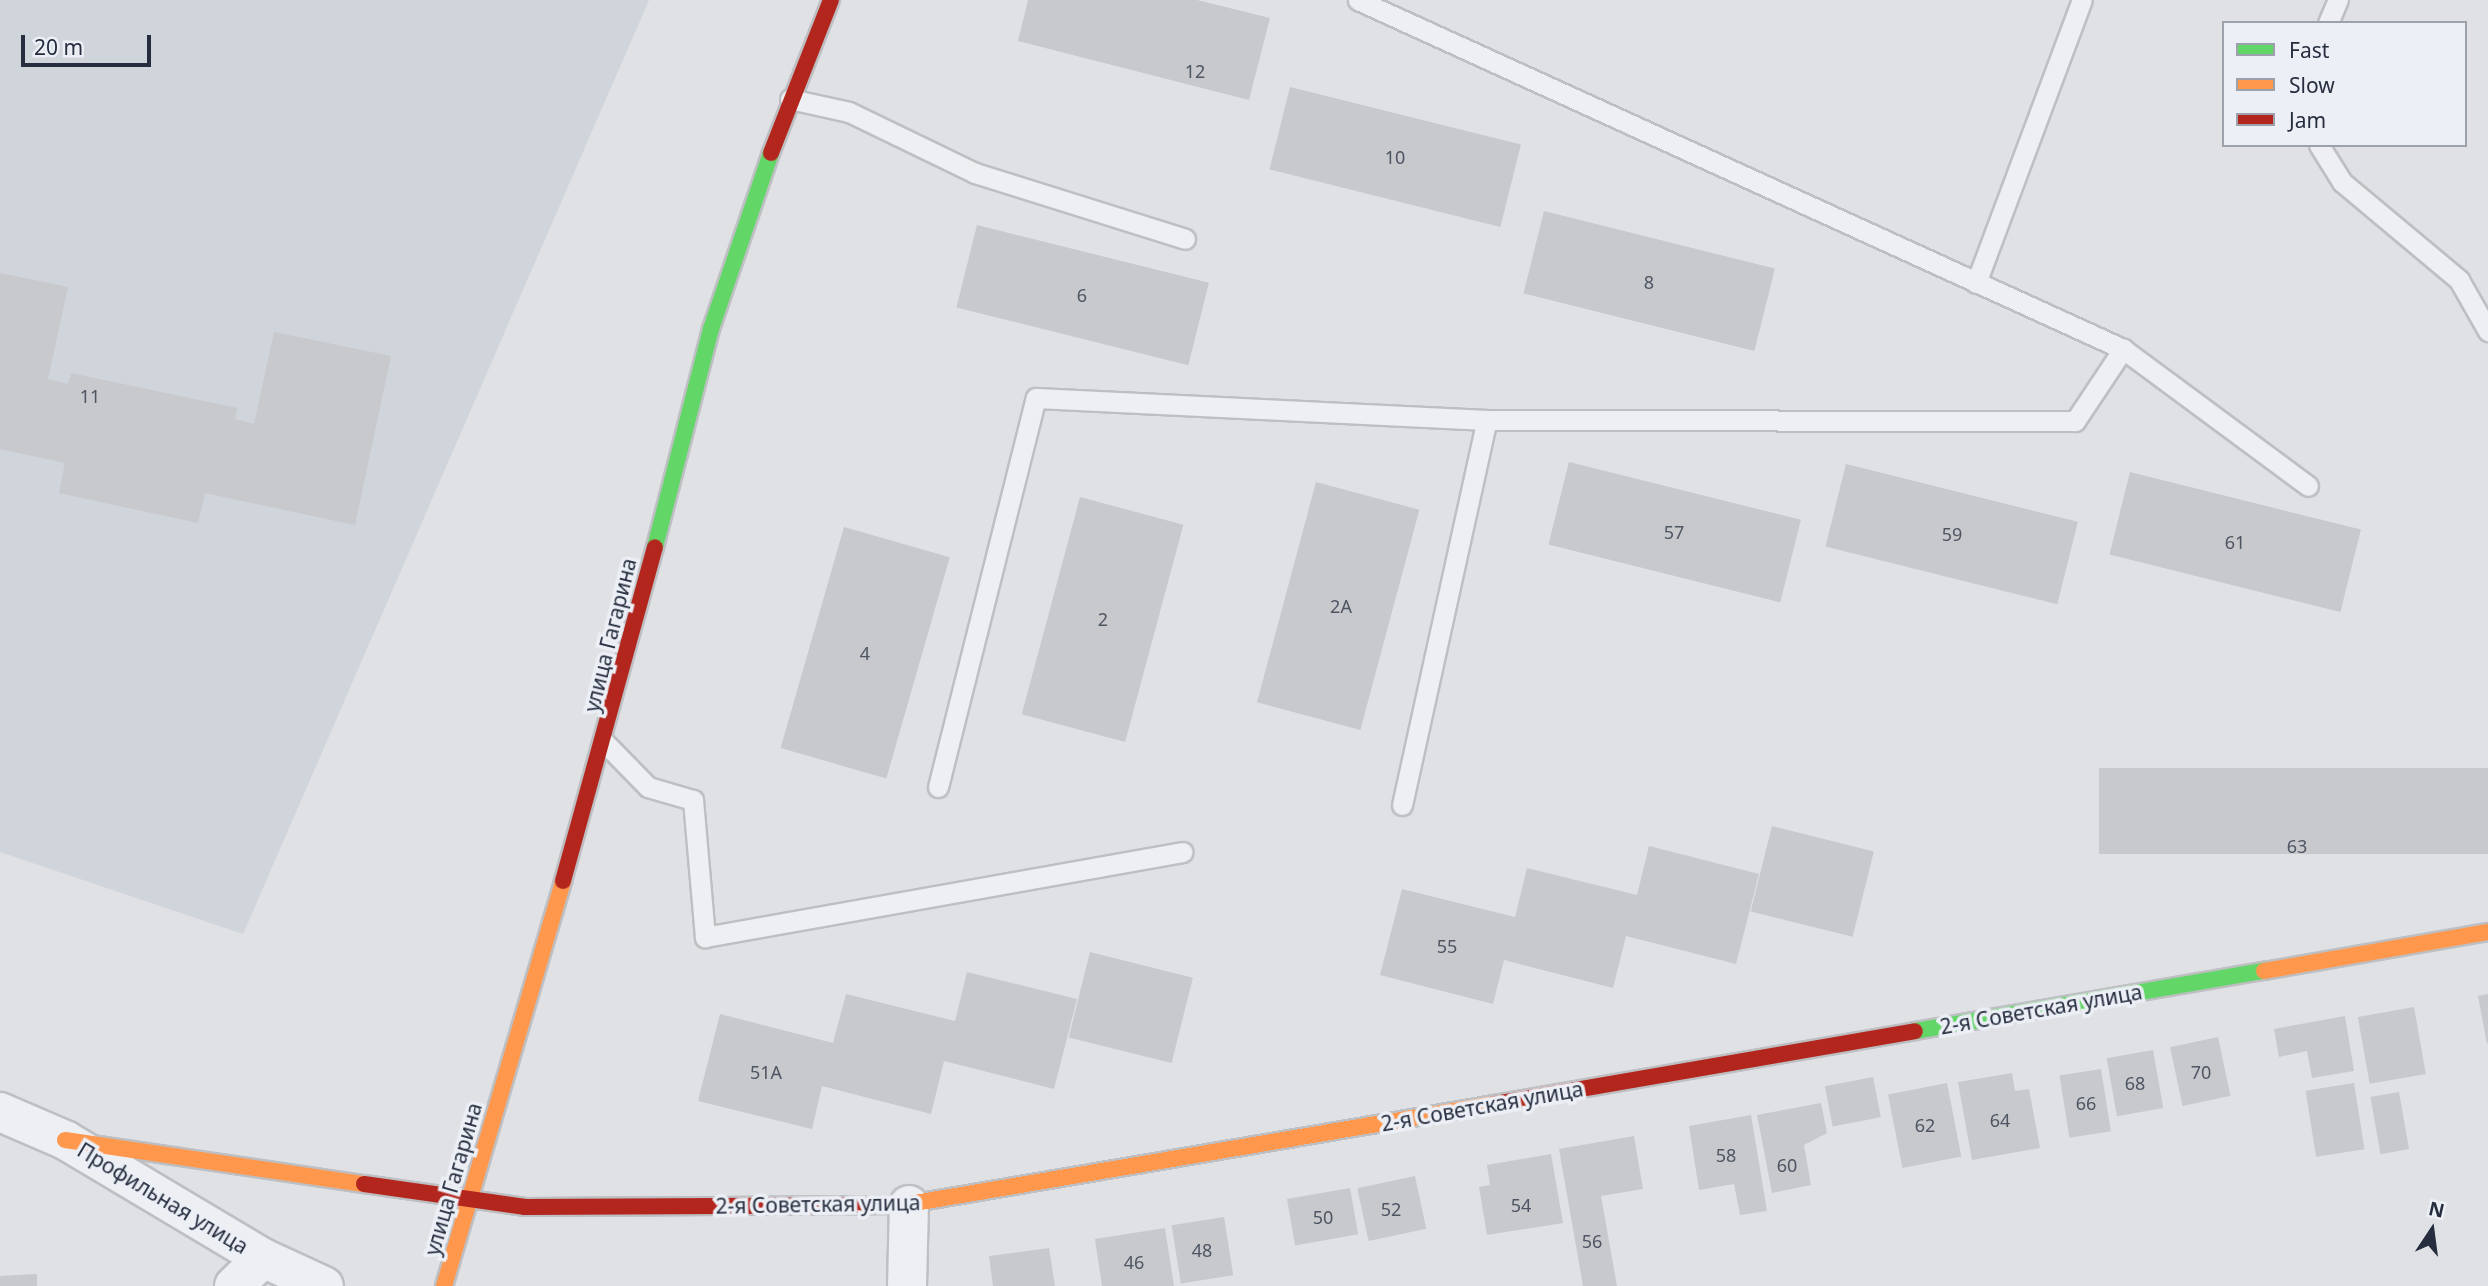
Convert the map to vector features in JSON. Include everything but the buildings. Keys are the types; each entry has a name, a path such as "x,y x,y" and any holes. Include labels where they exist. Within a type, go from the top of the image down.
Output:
{"street":[{"name":"улица Гагарина","path":"444,1286 604,742 711,328 790,99 831,0"},
{"name":"2-я Советская улица","path":"65,1140 525,1207 909,1205 2488,932"},
{"name":"Профильная улица","path":"0,1112 65,1140 263,1258 324,1286"},
{"path":"907,1286 909,1205"},
{"path":"234,1286 263,1258"}],"lane":[{"path":"1358,0 2123,349 2308,486"},
{"path":"1976,283 2081,0"},
{"path":"2329,21 2338,0"},
{"path":"790,99 849,112 975,173 1185,239"},
{"path":"2320,147 2342,182 2459,279 2488,331"},
{"path":"938,787 1036,398 1487,421 2075,421 2123,349"},
{"path":"1402,804 1487,421"},
{"path":"604,742 648,787 693,800 705,937 1183,852"}],"shaded area":[{"path":"0,0 649,0 243,934 0,852"}],"traffic: fast":[{"path":"655,547 711,329 771,153"},
{"path":"1915,1031 2264,971"}],"traffic: slow":[{"path":"444,1286 563,881"},
{"path":"2264,971 2488,932"},
{"path":"903,1205 1494,1104"},
{"path":"65,1140 364,1184"}],"traffic: jam":[{"path":"771,153 831,0"},
{"path":"563,881 655,547"},
{"path":"1494,1104 1915,1031"},
{"path":"364,1184 525,1207 903,1205"}]}
